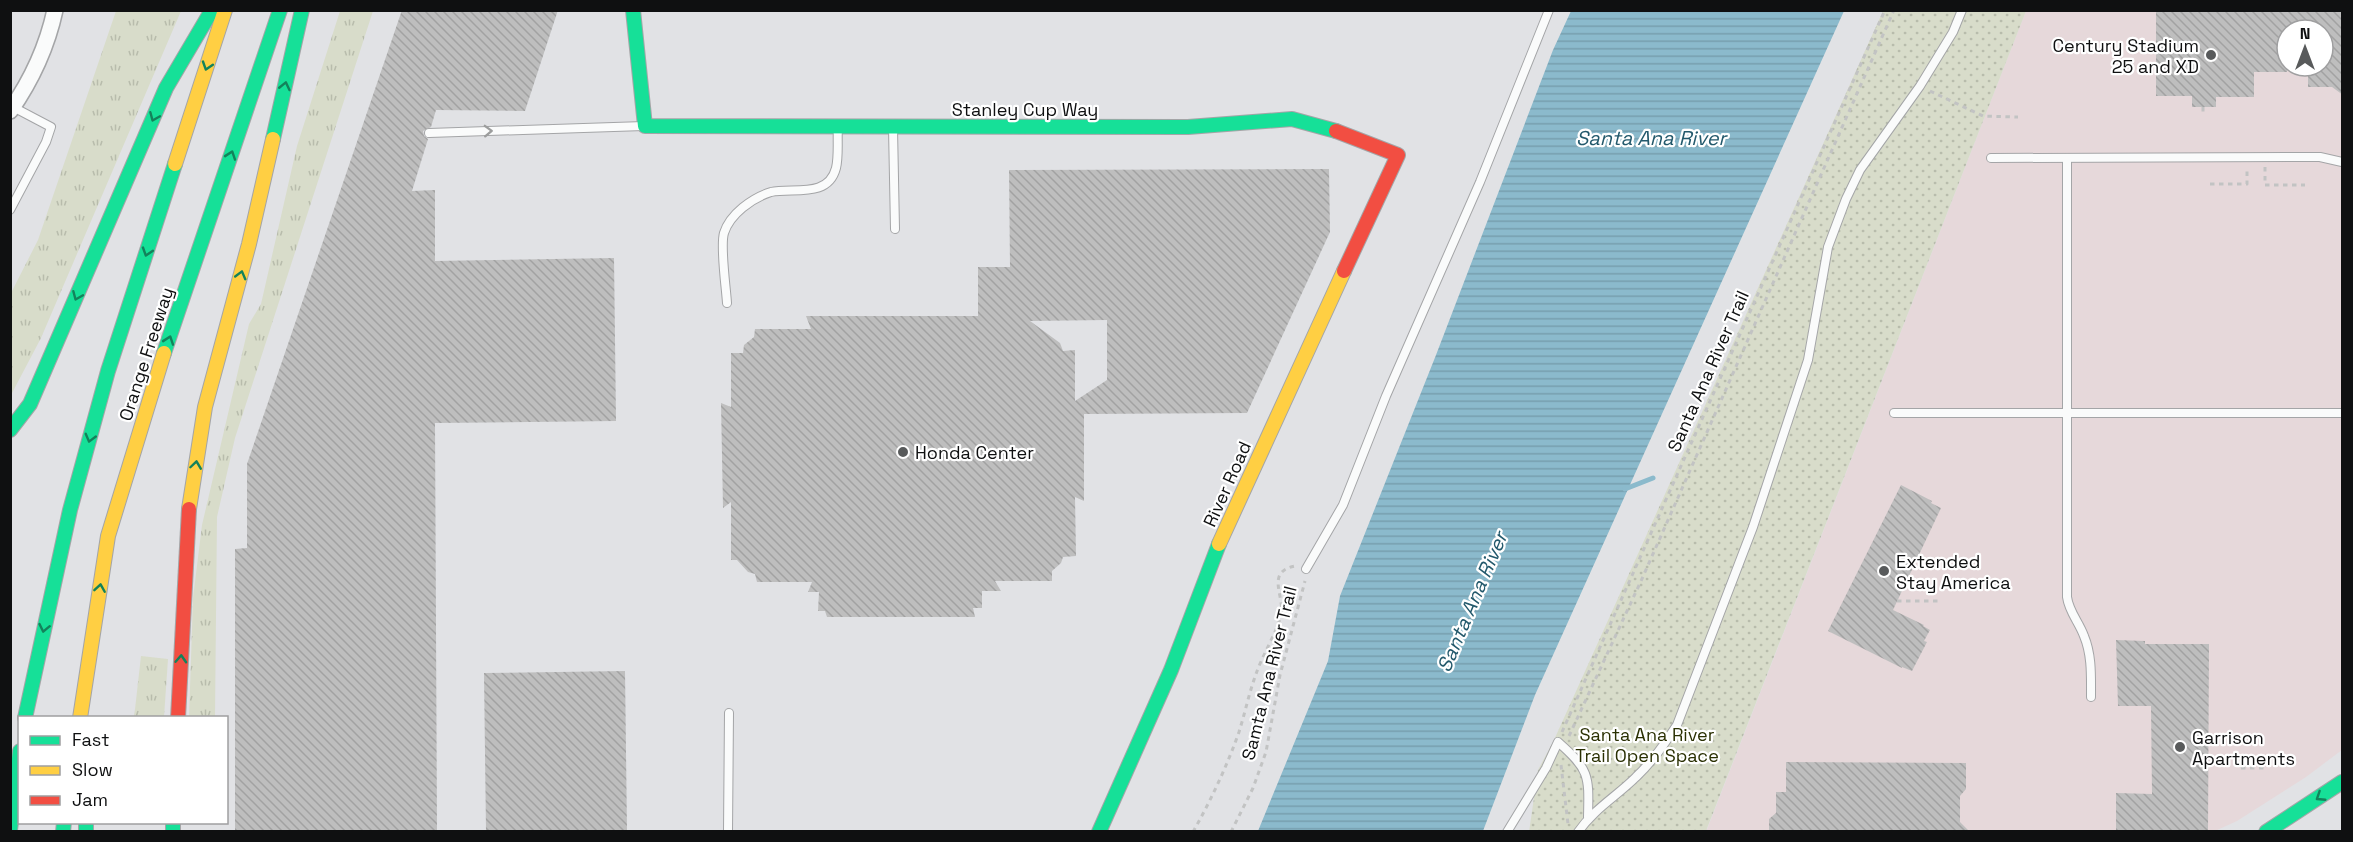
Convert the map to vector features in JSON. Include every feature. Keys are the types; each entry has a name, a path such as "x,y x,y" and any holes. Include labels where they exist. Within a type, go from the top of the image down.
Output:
{"main road":[{"path":"10,429 30,404 166,88 212,10"},
{"name":"Orange Freeway","path":"25,716 70,510 108,371 225,10"},
{"name":"Orange Freeway","path":"81,714 108,536 155,381 280,10"},
{"path":"178,716 187,525 205,407 249,244 302,10"},
{"path":"633,10 645,126"},
{"name":"Stanley Cup Way","path":"645,126 1188,127 1292,119 1323,126 1398,155"},
{"name":"River Road","path":"1099,831 1171,670 1213,559 1246,482 1398,155"},
{"path":"10,830 18,767"},
{"path":"2266,831 2343,782"}],"street":[{"path":"12,109 36,67 46,43 55,10"}],"lane":[{"path":"1306,569 1343,505 1386,396 1479,182 1549,10"},
{"path":"1578,831 1588,817 1636,777 1658,753 1677,724 1753,527 1808,360 1828,247 1846,199 1860,170 1920,86 1953,32 1962,10"},
{"path":"10,210 46,142 51,127 12,109"},
{"path":"429,133 645,126"},
{"path":"892,126 895,229"},
{"path":"727,303 723,235 735,214 749,203 772,192 813,190 827,182 836,170 838,127"},
{"path":"1991,158 2320,157 2343,162"},
{"path":"2067,158 2067,597 2070,610 2085,637 2088,649 2091,697"},
{"path":"1894,413 2343,413"},
{"path":"728,831 729,713"},
{"path":"1508,831 1546,768 1558,742 1579,760 1589,782 1588,817"}],"path":[{"name":"Santa Ana River Trail","path":"1558,742 1884,10"},
{"path":"1569,831 1558,742 1568,740 1632,602 1894,10"},
{"path":"1920,86 1983,116 2018,117"},
{"path":"2203,107 2204,116"},
{"path":"2210,184 2247,184 2247,157"},
{"path":"2265,157 2265,184 2306,185"},
{"name":"Samta Ana River Trail","path":"1193,831 1229,759 1256,675 1280,617 1282,603 1277,584 1287,568 1298,566 1306,569 1307,575 1280,675 1266,752 1253,788 1231,831"},
{"path":"1897,601 1940,602"},
{"path":"2241,768 2267,768"}],"shaded area":[{"path":"2026,11 2342,11 2342,750 2306,777 2237,821 2215,831 1706,832"}],"green space":[{"path":"116,11 181,11 41,338 11,395 11,293 38,240"},
{"path":"340,11 373,11 235,438 217,517 215,716 189,716 193,598 202,525 249,324 261,304 297,146"},
{"name":"Santa Ana River Trail Open Space","path":"1883,11 2026,11 1706,831 1529,832 1538,770 1554,740"},
{"path":"141,656 168,659 164,716 134,716"}],"water":[{"name":"Santa Ana River","path":"1571,11 1844,11 1535,695 1483,831 1258,831 1328,661 1340,596 1436,355 1553,50"}],"building":[{"path":"402,10 558,10 525,111 436,110 431,127 423,131 424,136 428,139 412,191 435,190 435,261 614,258 616,421 435,423 437,831 235,831 235,549 247,548 247,464"},
{"name":"Century Stadium 25 and XD","path":"2156,10 2343,10 2343,95 2332,87 2308,87 2308,78 2335,78 2335,18 2275,18 2275,72 2254,72 2254,97 2216,97 2216,107 2192,107 2192,96 2156,96"},
{"path":"1329,169 1330,232 1247,413 1084,414 1084,501 1075,497 1076,556 1063,557 1061,563 1052,571 1052,581 995,581 1001,591 982,591 982,608 973,608 975,617 827,617 825,611 818,611 819,592 808,592 812,582 757,582 755,574 748,572 737,560 731,560 731,502 723,508 721,403 731,407 731,353 743,353 744,345 754,337 755,329 811,329 806,316 978,316 978,267 1010,267 1009,170","holes":["1107,320 1107,380 1075,401 1075,350 1063,351 1060,343 1030,321"]},
{"name":"Extended Stay America","path":"1901,485 1941,508 1893,610 1930,630 1924,641 1927,642 1912,671 1828,631"},
{"name":"Garrison Apartments","path":"2116,640 2145,641 2145,644 2209,644 2208,831 2116,831 2116,793 2152,794 2151,706 2118,706"},
{"path":"625,671 627,831 486,831 484,673"},
{"path":"1786,762 1966,763 1966,789 1960,796 1960,822 1969,831 1769,831 1769,819 1776,813 1776,792 1786,792"}],"waterway":[{"path":"1625,489 1653,478"}],"traffic: fast":[{"path":"10,430 30,404 166,88 212,10"},
{"path":"164,353 280,10"},
{"path":"273,139 302,10"},
{"path":"633,10 645,126 1188,127 1292,119 1336,131"},
{"path":"25,716 70,510 108,371 175,164"},
{"path":"1099,832 1171,670 1219,544"},
{"path":"10,830 18,767"},
{"path":"2266,832 2342,782"},
{"path":"63,832 64,824"},
{"path":"86,824 86,832"},
{"path":"173,824 173,832"}],"traffic: slow":[{"path":"175,164 225,10"},
{"path":"189,509 205,407 249,244 273,139"},
{"path":"1219,544 1344,271"},
{"path":"80,716 108,536 164,353"}],"traffic: jam":[{"path":"1336,131 1398,155 1344,271"},
{"path":"178,716 189,509"}],"place":[{"name":"Century Stadium 25 and XD","path":"2211,55"},
{"name":"Honda Center","path":"903,452"},
{"name":"Extended Stay America","path":"1884,571"},
{"name":"Garrison Apartments","path":"2180,747"}]}
